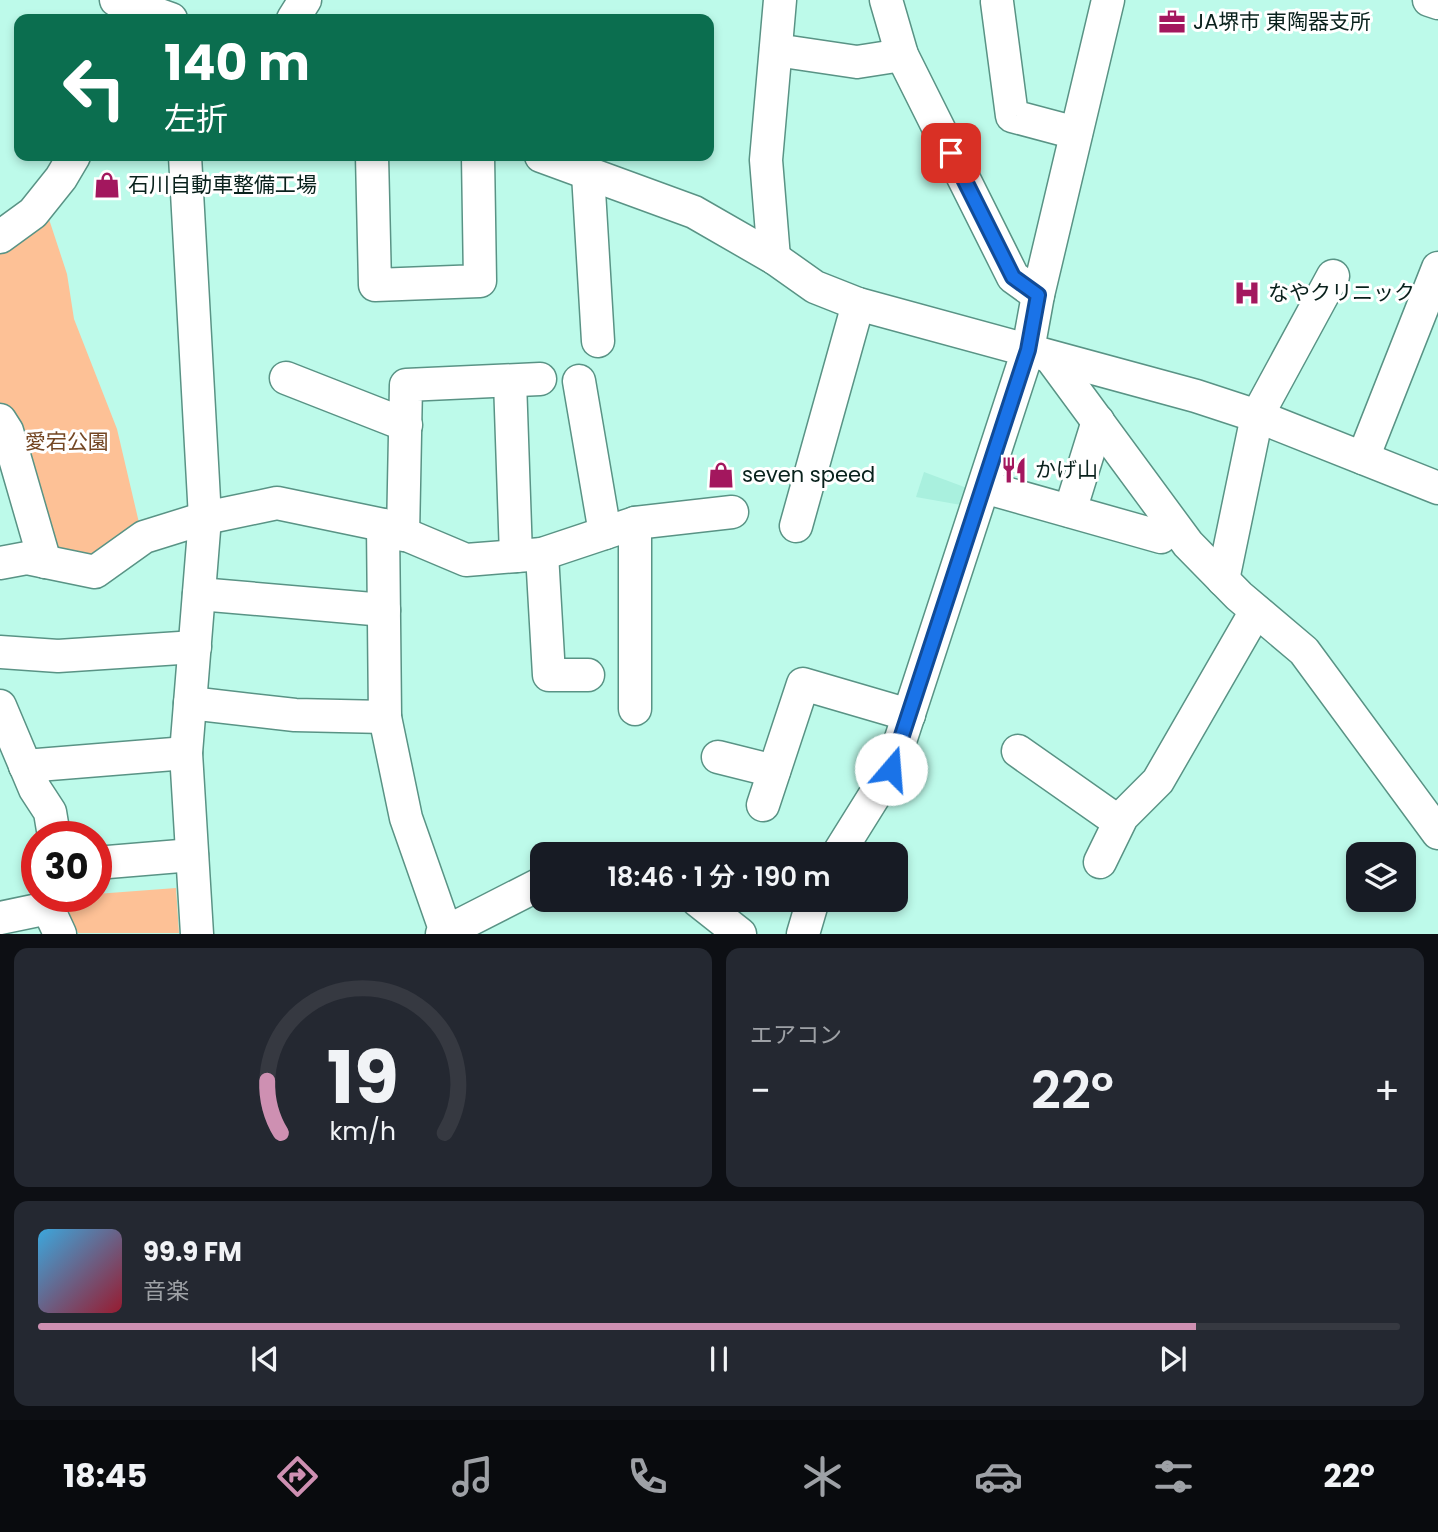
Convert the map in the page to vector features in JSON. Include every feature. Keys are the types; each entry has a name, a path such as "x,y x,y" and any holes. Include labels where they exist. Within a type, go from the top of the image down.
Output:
{"street":[{"path":"116,0 161,13"},
{"path":"774,258 766,160 780,0"},
{"path":"886,0 902,55 1013,277 1038,295"},
{"path":"845,842 891,769 984,487 1040,354 1038,295 1108,0"},
{"path":"1429,0 1438,3"},
{"path":"997,2 1012,117 1076,133"},
{"path":"776,50 857,62 902,55"},
{"path":"0,237 33,213 71,161"},
{"path":"186,161 205,518 186,753 197,933"},
{"path":"372,161 375,285 480,281 478,161"},
{"path":"554,161 694,212 774,258 815,287 858,304 1195,396 1257,416 1438,488"},
{"path":"588,174 598,341"},
{"path":"1363,458 1438,268"},
{"path":"1223,580 1257,416 1333,276"},
{"path":"796,526 858,304"},
{"path":"1040,354 1098,421 1188,544 1256,611 1304,651 1438,833"},
{"path":"286,378 405,425"},
{"path":"530,889 444,933 406,818 385,717 384,610 405,425 406,385 525,380 529,555 549,676 589,675"},
{"path":"579,381 605,533"},
{"path":"0,420 7,431 45,562"},
{"path":"1070,511 1098,421"},
{"path":"984,487 1161,537"},
{"path":"0,563 27,558 95,572 144,537 205,518 277,503 393,530 466,561 529,555 635,523 732,512"},
{"path":"635,523 635,709"},
{"path":"199,594 384,610"},
{"path":"1100,862 1122,817 1158,781 1256,611"},
{"path":"0,652 58,656 195,647"},
{"path":"763,805 803,684 909,715"},
{"path":"190,703 295,715 385,717"},
{"path":"0,706 35,789 50,812 52,821"},
{"path":"1018,751 1119,822"},
{"path":"25,766 186,753"},
{"path":"718,757 774,771"},
{"path":"112,862 192,855"},
{"path":"0,918 53,912"},
{"path":"713,912 740,933"},
{"path":"803,933 809,912"}],"shaded area":[{"path":"924,472 967,488 961,505 916,497"}],"green space":[{"name":"愛宕公園","path":"46,210 67,274 74,319 117,429 140,527 94,560 48,554 0,414 0,243"},
{"path":"176,888 179,933 78,933 69,912 112,912 112,893"}],"place":[{"name":"JA堺市 東陶器支所","path":"1172,22"},
{"name":"石川自動車整備工場","path":"107,185"},
{"name":"なやクリニック","path":"1247,293"},
{"name":"かげ山","path":"1014,470"},
{"name":"seven speed","path":"721,475"}],"route":[{"path":"891,769 1028,350 1038,295 1013,277 951,153"}]}
